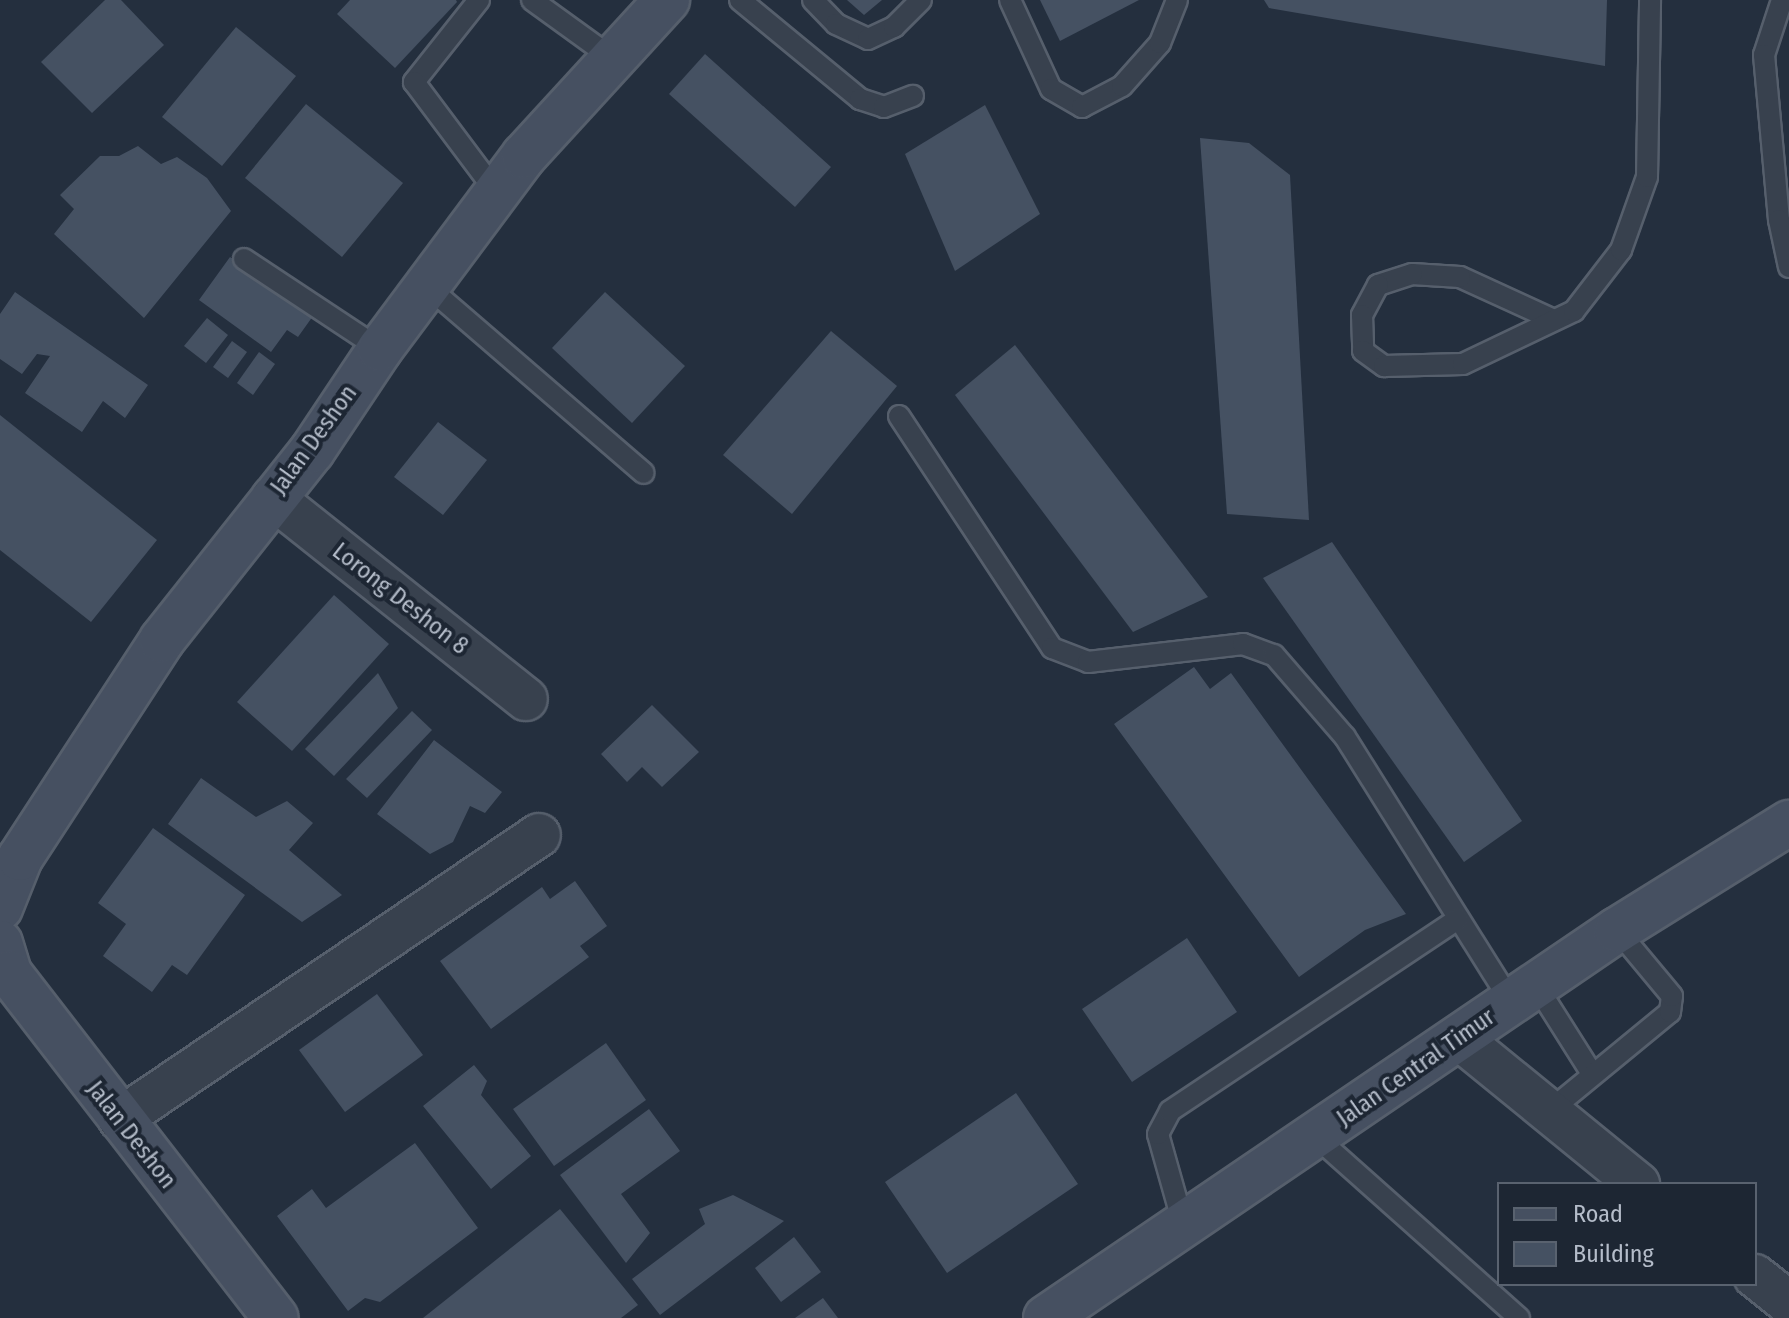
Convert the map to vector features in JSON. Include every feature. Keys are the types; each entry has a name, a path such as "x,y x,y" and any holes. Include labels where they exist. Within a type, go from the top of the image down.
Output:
{"main road":[{"name":"Jalan Deshon","path":"0,908 20,858 162,640 312,451 380,349 497,193 612,58 667,0"},
{"name":"Jalan Central Timur","path":"1061,1314 1183,1223 1316,1137 1617,930 1789,823"},
{"name":"Jalan Deshon","path":"0,943 9,973 276,1318"}],"street":[{"name":"Lorong Deshon 8","path":"273,498 526,699"},
{"path":"120,1119 539,835"},
{"path":"1460,1039 1635,1182"},
{"path":"1757,1278 1789,1303"}],"lane":[{"path":"479,0 414,82 497,193"},
{"path":"532,0 612,58"},
{"path":"740,0 860,99 884,107 913,96"},
{"path":"813,0 836,24 868,39 894,27 921,0"},
{"path":"1010,0 1051,89 1082,107 1132,75 1160,43 1177,0"},
{"path":"1554,320 1460,277 1412,274 1378,285 1362,315 1363,351 1384,366 1463,364 1574,311 1621,250 1647,177 1650,0"},
{"path":"1782,0 1764,55 1779,220 1789,267"},
{"path":"244,259 380,349"},
{"path":"427,286 644,473"},
{"path":"899,416 1052,648 1088,662 1243,644 1274,655 1345,737 1458,919 1591,1072"},
{"path":"1183,1223 1158,1134 1170,1111 1458,919"},
{"path":"1547,1113 1591,1072 1670,1012 1672,996 1617,930"},
{"path":"1316,1137 1519,1318"}],"building":[{"path":"105,0 121,0 164,45 92,113 41,62"},
{"path":"350,0 457,2 395,68 337,14"},
{"path":"847,0 882,0 864,15"},
{"path":"1040,0 1139,0 1060,41"},
{"path":"1264,0 1607,0 1605,66 1269,8"},
{"path":"236,27 296,76 222,166 162,117"},
{"path":"705,54 831,167 795,207 669,94"},
{"path":"306,104 403,183 342,257 245,178"},
{"path":"985,105 1040,214 955,271 905,154"},
{"path":"1200,138 1249,143 1290,175 1309,520 1227,514"},
{"path":"138,146 161,164 177,157 207,178 231,211 144,318 54,234 74,209 60,195 100,156 119,156"},
{"path":"230,257 313,316 298,337 287,330 271,352 199,300"},
{"path":"15,292 148,385 125,418 103,401 82,432 25,393 50,356 37,354 22,374 0,359 0,314"},
{"path":"605,292 685,366 632,423 552,348"},
{"path":"207,318 228,335 206,363 184,346"},
{"path":"831,331 897,386 792,514 723,455"},
{"path":"232,341 247,352 228,378 213,367"},
{"path":"1015,345 1208,597 1133,632 955,395"},
{"path":"259,352 275,364 253,395 237,383"},
{"path":"0,415 157,540 91,622 0,550"},
{"path":"438,422 487,460 443,515 394,477"},
{"path":"1332,542 1522,821 1464,862 1263,578"},
{"path":"334,595 389,644 292,751 237,702"},
{"path":"1194,667 1210,689 1231,673 1406,914 1365,930 1299,977 1114,724"},
{"path":"378,673 398,708 334,776 305,749"},
{"path":"652,705 699,752 662,787 642,767 627,782 601,754"},
{"path":"412,711 432,730 367,798 346,779"},
{"path":"434,740 502,792 485,813 470,806 453,842 430,854 377,814"},
{"path":"201,778 256,817 287,801 313,823 289,850 342,895 302,922 168,824"},
{"path":"153,828 245,895 187,975 172,965 152,992 103,956 126,924 98,903"},
{"path":"575,881 607,926 580,946 589,957 491,1029 440,961 542,887 550,899"},
{"path":"1187,938 1237,1012 1132,1082 1082,1009"},
{"path":"377,994 423,1055 345,1112 299,1050"},
{"path":"606,1043 646,1100 554,1166 513,1109"},
{"path":"474,1065 487,1081 481,1095 531,1156 491,1189 423,1106"},
{"path":"1016,1093 1078,1184 947,1273 885,1182"},
{"path":"649,1109 680,1151 621,1194 650,1233 626,1263 560,1175"},
{"path":"415,1143 478,1228 380,1302 365,1298 348,1311 277,1216 312,1189 326,1208"},
{"path":"733,1195 784,1221 660,1315 632,1279 705,1224 699,1209"},
{"path":"560,1209 638,1305 621,1318 423,1318"},
{"path":"794,1237 821,1272 781,1302 755,1268"},
{"path":"823,1298 838,1318 795,1318"}]}
